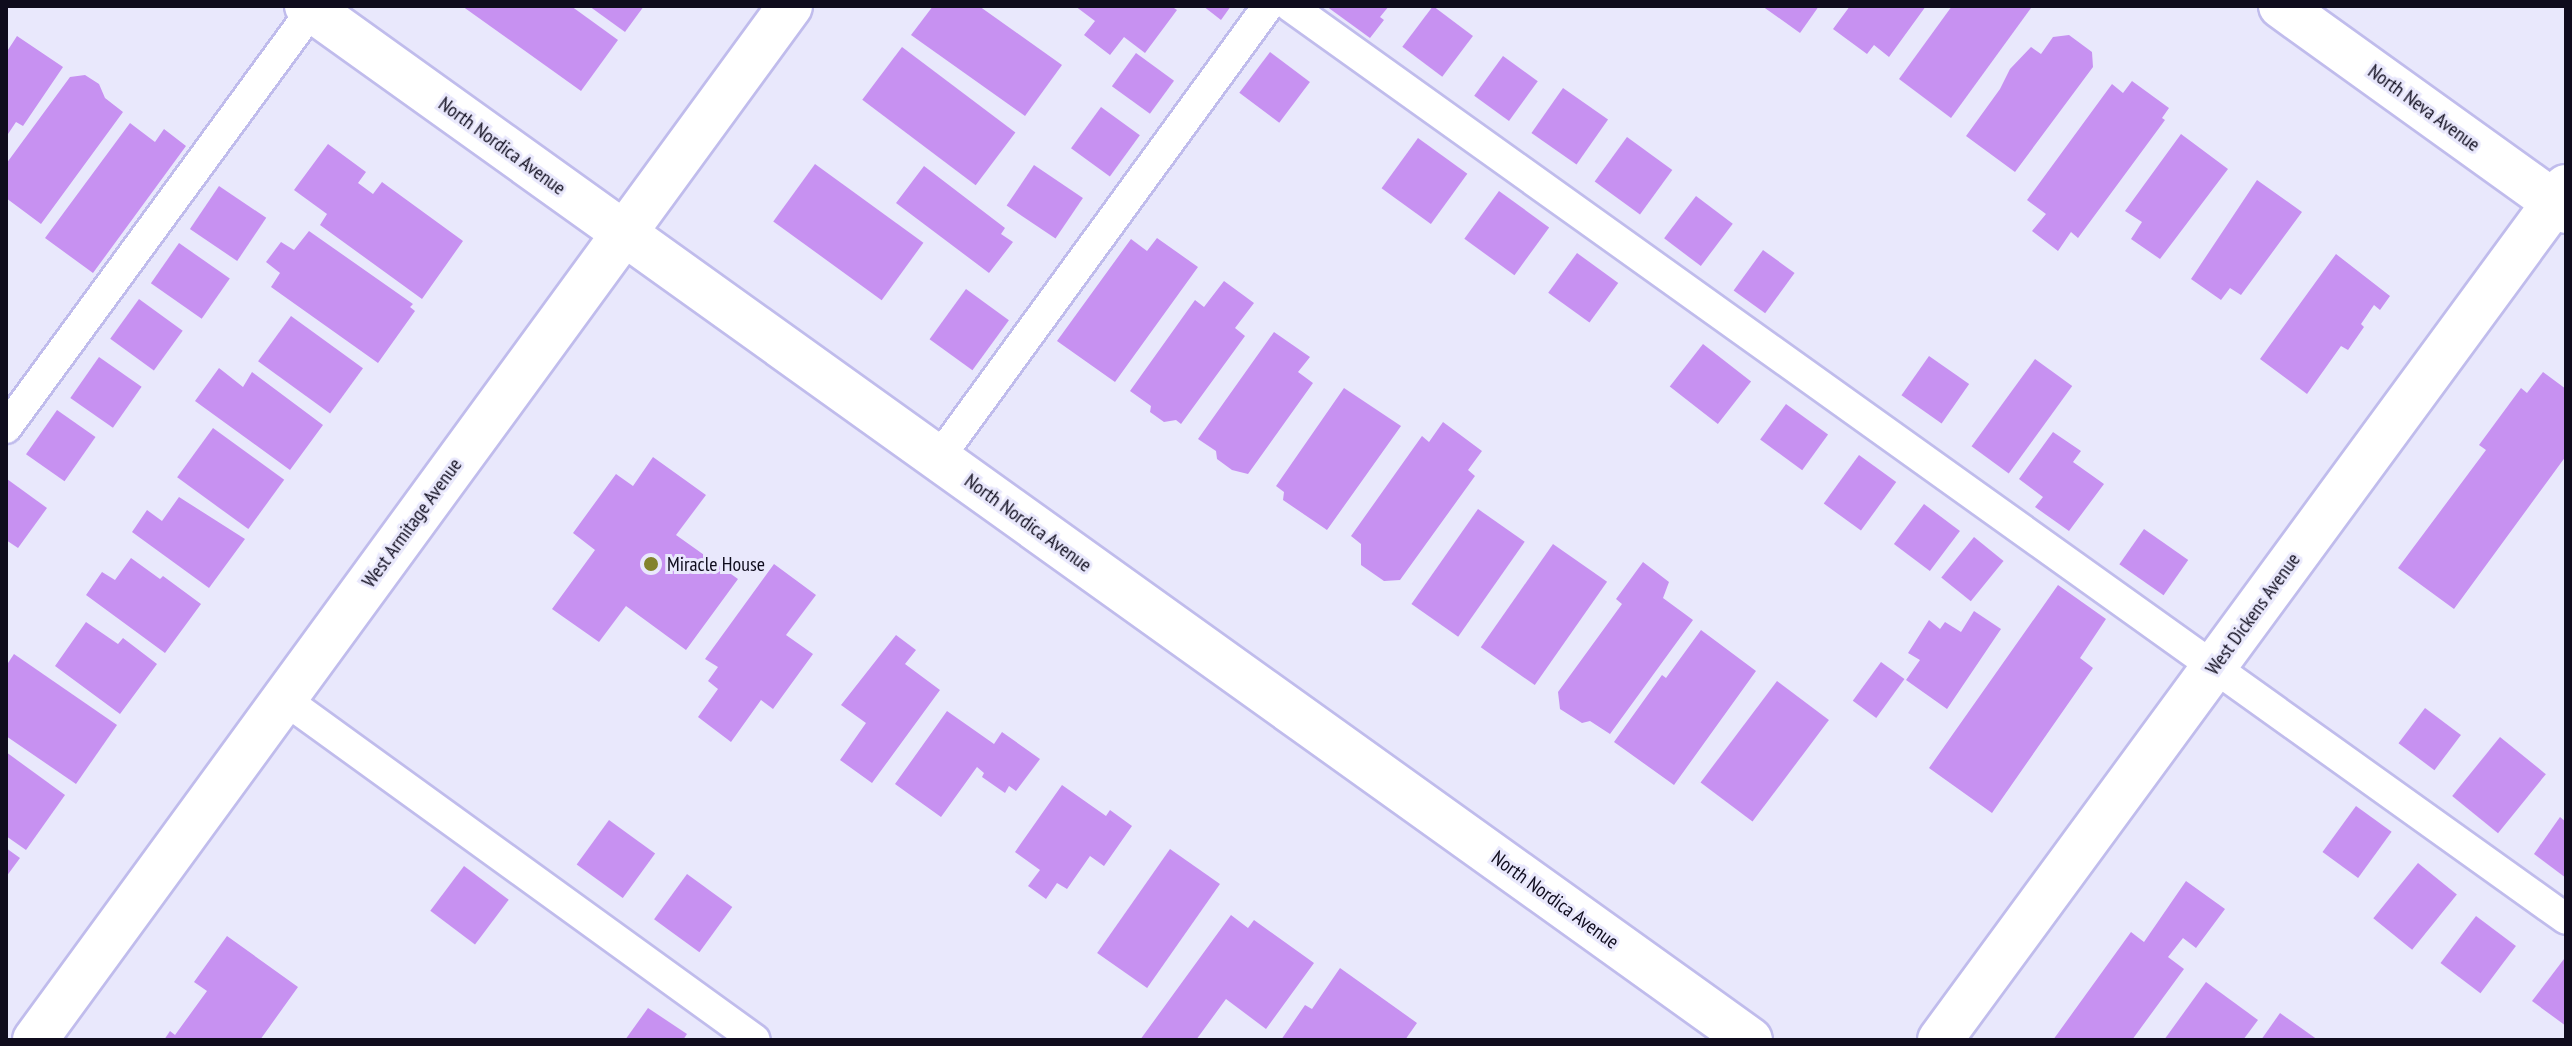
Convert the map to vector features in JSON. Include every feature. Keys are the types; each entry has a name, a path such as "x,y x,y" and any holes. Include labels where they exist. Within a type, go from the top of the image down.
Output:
{"street":[{"name":"West Armitage Avenue","path":"35,1040 790,6"},
{"name":"North Neva Avenue","path":"2281,6 2562,200"},
{"name":"North Nordica Avenue","path":"311,7 1750,1040"},
{"name":"West Dickens Avenue","path":"1940,1040 2562,200"}],"lane":[{"path":"938,459 1268,6"},
{"path":"1290,6 2566,919"},
{"path":"6,428 311,7"},
{"path":"284,699 755,1040"}],"building":[{"path":"462,6 571,6 618,40 581,91"},
{"path":"589,6 644,6 625,32"},
{"path":"933,6 979,6 1062,65 1025,116 911,35"},
{"path":"1075,6 1171,6 1177,10 1145,53 1124,37 1110,55 1084,35 1095,21"},
{"path":"1203,6 1231,6 1221,20"},
{"path":"1326,6 1389,6 1380,17 1384,20 1370,38"},
{"path":"1433,6 1473,36 1442,77 1402,47"},
{"path":"1762,6 1819,6 1800,33"},
{"path":"1850,6 1926,6 1889,57 1874,45 1867,54 1833,29"},
{"path":"1952,6 2031,8 1951,118 1899,79"},
{"path":"2069,35 2092,52 2093,67 2015,172 1966,136 2000,89 2010,69 2031,47 2041,54 2053,37"},
{"path":"17,36 63,67 23,126 16,122 6,137 6,53"},
{"path":"902,47 1015,132 976,185 862,100"},
{"path":"1270,52 1310,82 1279,123 1239,93"},
{"path":"1136,53 1174,81 1150,114 1112,86"},
{"path":"1503,56 1538,81 1509,121 1474,96"},
{"path":"85,75 99,84 105,98 123,112 41,224 6,198 6,164 70,77"},
{"path":"2132,81 2169,108 2162,118 2165,120 2078,238 2071,232 2058,251 2032,231 2046,214 2027,200 2112,84 2123,93"},
{"path":"1563,88 1608,120 1577,165 1531,133"},
{"path":"1101,107 1140,135 1110,176 1071,148"},
{"path":"130,123 155,142 164,129 186,146 93,273 45,238"},
{"path":"2181,134 2228,169 2160,259 2131,239 2142,222 2125,211"},
{"path":"1627,137 1672,170 1640,214 1595,181"},
{"path":"1418,138 1467,174 1431,224 1382,188"},
{"path":"328,144 366,172 358,183 373,194 382,182 463,241 422,299 320,225 327,214 294,190"},
{"path":"815,164 923,243 882,300 773,221"},
{"path":"1034,165 1083,198 1056,239 1007,206"},
{"path":"924,166 1005,228 1001,234 1013,242 989,273 896,203"},
{"path":"2257,180 2302,212 2241,295 2230,288 2221,300 2191,279"},
{"path":"219,186 266,218 237,261 190,229"},
{"path":"1499,191 1549,227 1514,275 1464,239"},
{"path":"1696,196 1733,224 1701,266 1664,238"},
{"path":"309,231 413,304 410,307 415,311 378,363 271,287 280,273 266,262 281,242 294,250"},
{"path":"1157,238 1198,267 1115,382 1057,341 1131,239 1147,251"},
{"path":"179,243 230,279 202,319 151,283"},
{"path":"1763,250 1795,273 1765,313 1734,290"},
{"path":"1577,253 1618,283 1589,323 1548,293"},
{"path":"2336,254 2390,296 2380,310 2374,305 2348,350 2341,346 2307,394 2260,359"},
{"path":"1224,281 1254,303 1235,328 1245,336 1181,424 1176,420 1164,422 1150,412 1151,406 1130,391 1195,300 1204,307"},
{"path":"966,289 1009,320 972,370 930,339"},
{"path":"139,299 183,331 154,370 110,339"},
{"path":"291,316 363,368 330,414 258,361"},
{"path":"1274,332 1310,357 1298,372 1313,383 1248,474 1232,470 1217,459 1216,451 1198,439"},
{"path":"1703,344 1751,382 1718,424 1670,387"},
{"path":"1929,356 1969,384 1942,423 1901,395"},
{"path":"99,357 142,387 113,428 70,398"},
{"path":"2035,359 2072,386 2009,473 1972,446"},
{"path":"219,368 243,387 252,372 323,425 290,470 195,401"},
{"path":"2543,372 2566,389 2566,456 2454,609 2398,568 2486,450 2479,445 2521,388 2527,393"},
{"path":"1344,388 1401,426 1327,530 1283,500 1284,492 1276,486"},
{"path":"1786,404 1828,435 1802,470 1760,440"},
{"path":"57,410 96,437 65,481 26,454"},
{"path":"1443,422 1482,451 1468,470 1475,476 1400,580 1384,581 1361,565 1361,544 1351,536 1422,436 1429,442"},
{"path":"213,428 284,480 248,529 177,477"},
{"path":"2053,432 2081,451 2073,462 2104,484 2069,531 2035,507 2043,497 2019,479"},
{"path":"1859,455 1896,482 1861,531 1824,504"},
{"name":"Miracle House","path":"653,457 706,495 676,535 738,579 686,650 626,606 599,642 552,609 595,550 573,533 616,474 633,486"},
{"path":"7,479 47,508 18,548 6,540"},
{"path":"179,497 245,539 209,588 132,532 147,510 162,521"},
{"path":"1924,504 1960,531 1930,571 1894,544"},
{"path":"1478,509 1525,542 1458,637 1411,604"},
{"path":"2144,529 2188,560 2164,595 2119,564"},
{"path":"1974,537 2004,561 1971,601 1941,577"},
{"path":"1553,544 1607,582 1535,685 1481,647"},
{"path":"131,558 160,579 163,576 201,604 165,653 86,595 102,572 115,580"},
{"path":"1643,562 1669,582 1663,598 1693,620 1610,734 1590,721 1582,723 1560,709 1558,692 1622,604 1616,599"},
{"path":"774,564 816,595 786,635 813,654 773,709 761,700 731,742 698,717 718,689 708,681 718,667 705,659"},
{"path":"2058,585 2106,619 2080,658 2093,668 1992,813 1929,768"},
{"path":"1974,611 2001,629 1947,709 1906,680 1920,660 1908,653 1929,620 1940,629 1945,622 1961,632"},
{"path":"86,622 118,644 123,638 157,664 120,714 55,666"},
{"path":"1701,630 1756,671 1674,785 1614,742 1662,675 1666,678"},
{"path":"896,635 916,650 905,664 940,690 872,783 840,760 866,723 841,705"},
{"path":"14,654 117,725 76,784 6,736 6,666"},
{"path":"1881,662 1904,679 1876,718 1853,701"},
{"path":"1777,681 1829,720 1752,822 1701,782"},
{"path":"2425,708 2461,735 2434,770 2399,743"},
{"path":"947,711 994,744 1002,732 1040,759 1016,791 1009,786 1005,793 982,777 984,773 977,767 941,817 895,784"},
{"path":"2500,737 2546,774 2498,833 2452,796"},
{"path":"6,752 65,795 26,850 6,836"},
{"path":"1062,785 1106,816 1110,810 1132,826 1104,866 1090,856 1067,889 1057,883 1046,899 1028,886 1040,870 1015,852"},
{"path":"2356,806 2392,832 2358,878 2322,852"},
{"path":"2560,817 2566,822 2566,878 2534,854"},
{"path":"609,820 655,854 623,898 577,864"},
{"path":"6,848 20,858 6,877"},
{"path":"1170,849 1220,884 1147,988 1097,953"},
{"path":"2418,863 2457,894 2412,950 2373,918"},
{"path":"464,866 509,900 475,944 430,911"},
{"path":"687,874 732,907 699,952 654,919"},
{"path":"2186,881 2225,909 2196,948 2183,938 2168,957 2184,969 2132,1040 2053,1040 2131,932 2144,942"},
{"path":"1231,915 1248,928 1254,920 1314,963 1266,1029 1226,999 1196,1040 1140,1040"},
{"path":"2476,916 2516,946 2480,993 2440,963"},
{"path":"227,936 298,987 260,1040 164,1040 170,1031 175,1035 207,991 194,982"},
{"path":"2566,960 2566,1026 2532,1001"},
{"path":"1340,968 1417,1023 1405,1040 1281,1040 1305,1005 1312,1009"},
{"path":"2206,982 2258,1020 2243,1040 2164,1040"},
{"path":"648,1008 687,1034 683,1040 625,1040"},
{"path":"2280,1013 2318,1040 2261,1040"}],"place":[{"name":"Miracle House","path":"651,564"}]}
